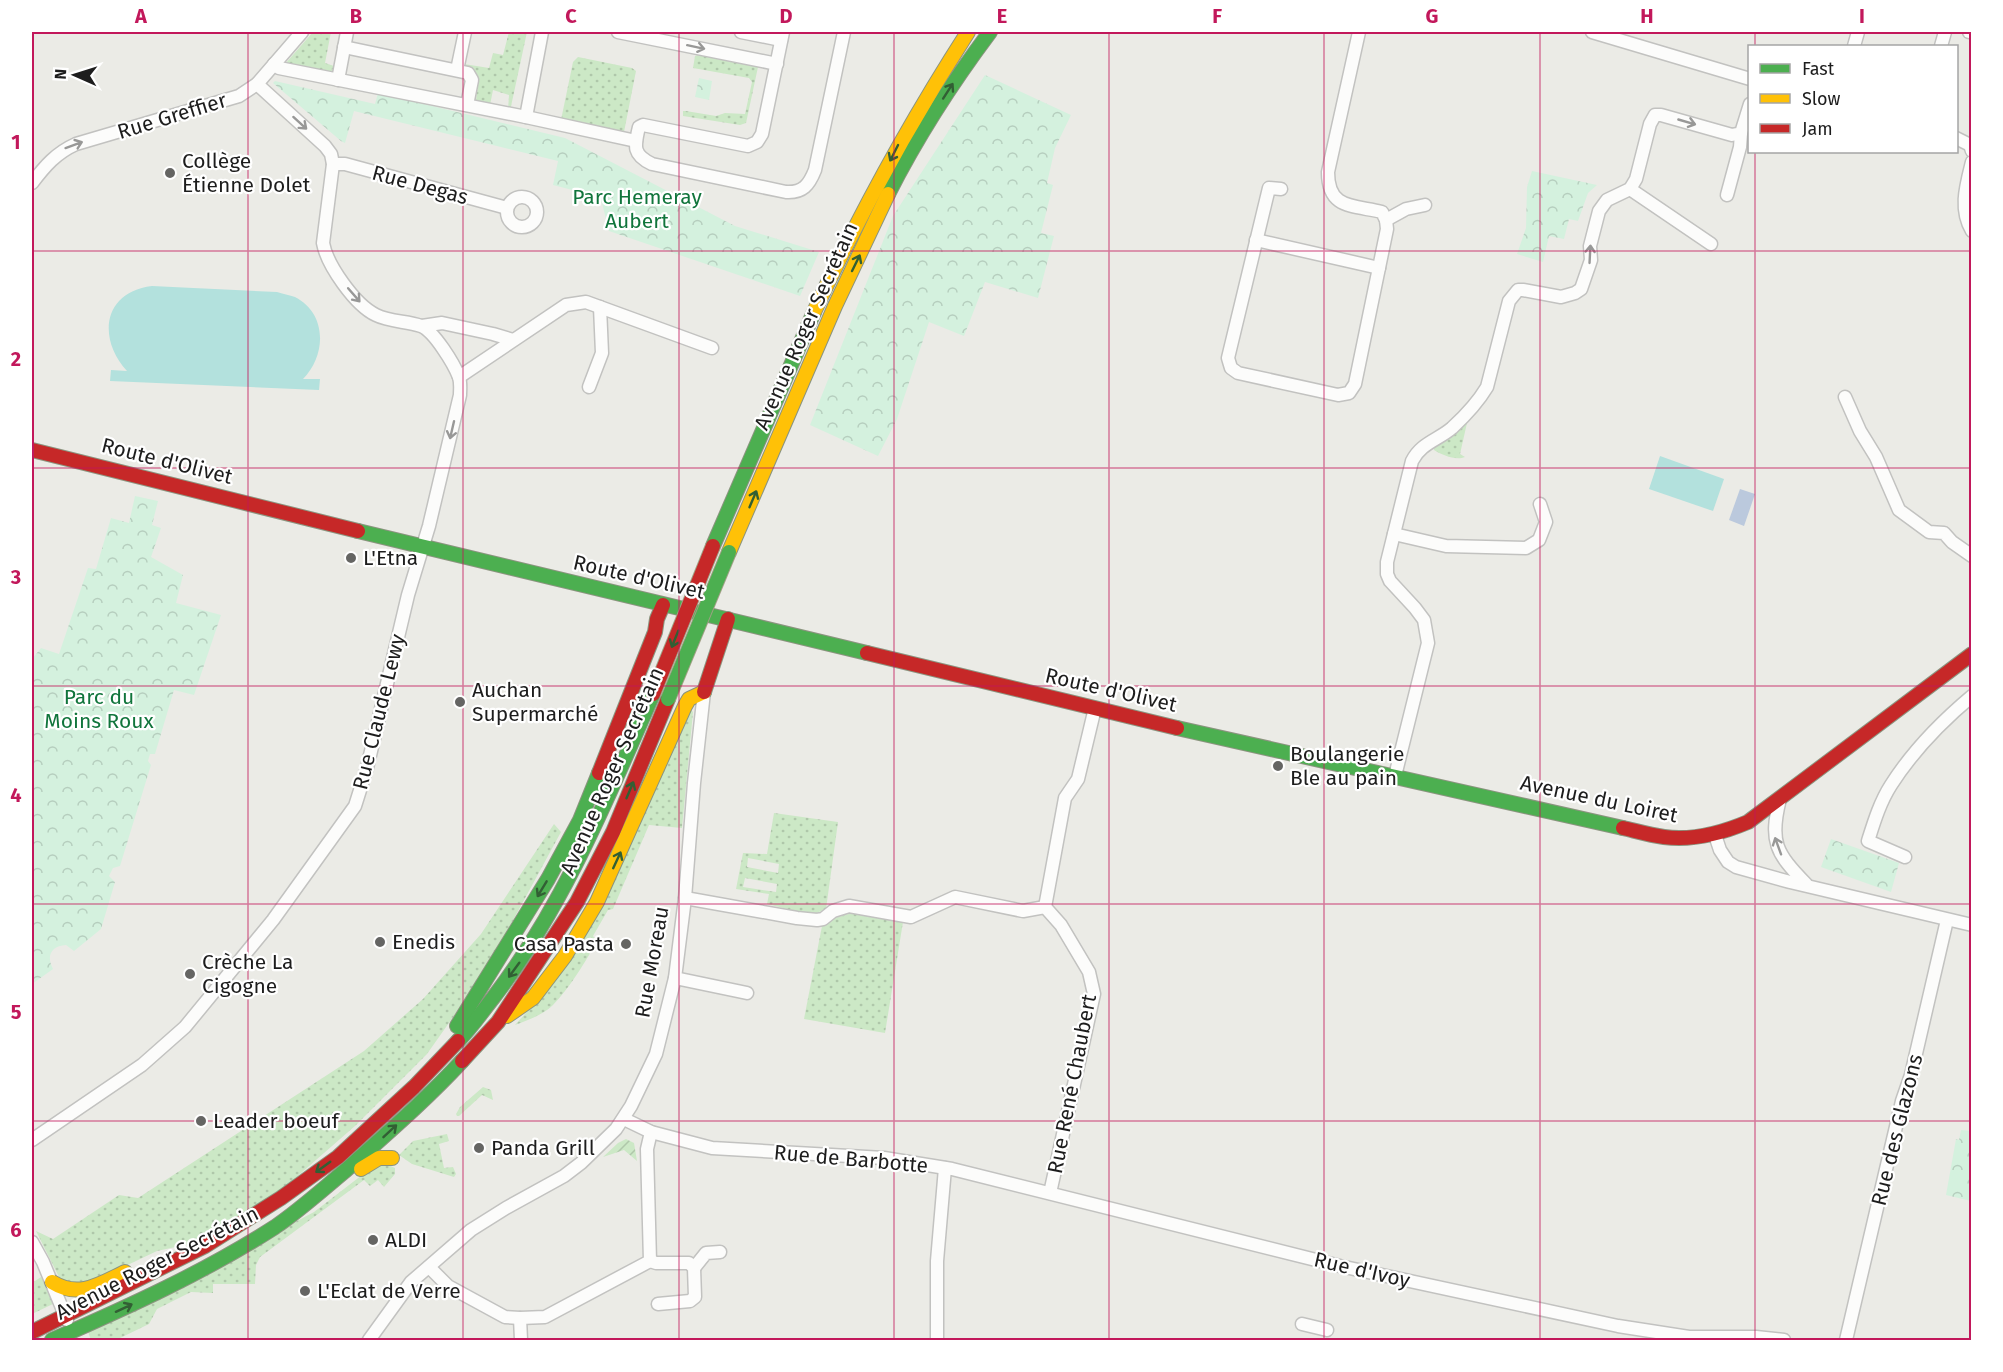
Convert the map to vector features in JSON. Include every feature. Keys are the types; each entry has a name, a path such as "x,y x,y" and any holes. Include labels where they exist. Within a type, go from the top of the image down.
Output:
{"main road":[{"name":"Avenue Roger Secrétain","path":"32,1332 204,1246 281,1198 338,1156 414,1087 465,1033 517,967 561,893 597,822 828,280 905,132 968,32"},
{"name":"Avenue Roger Secrétain","path":"52,1341 73,1336 237,1250 277,1225 379,1141 458,1065 498,1022 577,902 612,832 729,552 840,296 906,160 988,32"},
{"name":"Route d'Olivet","path":"32,450 663,605 1095,708 1238,738"},
{"path":"414,1087 437,1050 457,1026 503,954 580,820 651,643 663,605"},
{"name":"Rue Moreau","path":"704,692 728,619"},
{"name":"Avenue du Loiret","path":"1238,738 1664,837 1715,835 1748,822 1971,654"},
{"path":"498,1022 533,998 565,956 597,902 689,699 704,692"},
{"path":"277,1225 316,1205 374,1159 384,1156 392,1158"},
{"path":"52,1282 60,1289 75,1291 91,1287 156,1259 204,1246"}],"street":[{"name":"Rue Greffier","path":"32,183 50,160 62,150 76,144 239,96 257,84 302,32"},
{"path":"338,80 347,32"},
{"path":"458,70 465,32"},
{"path":"526,117 542,32"},
{"path":"618,32 777,64"},
{"path":"741,32 782,36 760,139 748,146 643,125 639,127 636,141 636,149 641,159 652,164 786,192 795,193 803,190 815,170 844,32"},
{"path":"1281,189 1269,188 1228,357 1231,369 1238,373 1338,395 1349,393 1354,384 1387,229 1382,212 1338,202 1331,194 1328,185 1328,172 1359,32"},
{"path":"1592,32 1748,79"},
{"path":"344,47 468,72 471,76 467,105"},
{"path":"274,64 279,68 636,141"},
{"path":"257,84 331,154 333,164 323,243 325,254 343,283 364,306 376,315 422,326 442,323 513,340"},
{"path":"1727,195 1748,108"},
{"path":"1395,776 1428,643 1424,620 1387,574 1387,562 1412,461 1423,446 1451,429 1481,398 1487,387 1509,301 1514,294 1518,290 1523,290 1561,297 1581,289 1591,260 1590,246 1602,205 1630,189 1636,179 1650,124 1655,115 1732,135 1741,133"},
{"path":"1958,139 1970,145 1971,150"},
{"path":"1971,162 1964,197 1964,212 1971,231"},
{"name":"Rue Degas","path":"333,164 345,164 507,208"},
{"path":"1630,189 1711,244"},
{"path":"1386,220 1406,209 1425,205"},
{"path":"1256,240 1379,268"},
{"path":"422,326 438,343 459,377 566,305 586,302 712,348"},
{"path":"589,387 602,353 600,307"},
{"name":"Rue Claude Lewy","path":"32,1140 142,1065 185,1028 273,920 355,806 367,768 408,595 423,547 460,395 459,377"},
{"path":"1845,397 1860,431 1876,456 1899,510 1929,532 1944,533 1971,556"},
{"path":"1394,534 1446,546 1526,548 1539,540 1546,522 1540,504"},
{"name":"Rue Moreau","path":"369,1341 411,1282 471,1230 564,1176 581,1163 609,1137 624,1119 656,1054 675,978 685,898 704,692"},
{"path":"1905,857 1868,841 1878,813 1890,787 1906,764 1942,723 1971,696"},
{"path":"685,898 817,920 823,919 833,911 849,906 911,916 954,897 1023,911 1045,907 1065,798 1078,779 1095,708"},
{"path":"1780,799 1774,826 1776,844 1784,860 1806,884"},
{"path":"1715,835 1720,850 1728,862 1736,867 1971,925"},
{"name":"Rue René Chaubert","path":"1045,907 1061,925 1089,972 1094,994 1050,1193"},
{"name":"Rue des Glazons","path":"1846,1341 1947,920"},
{"path":"675,978 747,993"},
{"name":"Rue de Barbotte","path":"624,1119 651,1132 712,1148 884,1158 945,1168 937,1261 938,1341"},
{"path":"650,1261 647,1149 651,1132"},
{"name":"Rue d'Ivoy","path":"945,1168 1322,1261 1618,1326 1700,1339 1756,1337 1784,1341"},
{"path":"32,1242 52,1282 73,1336"},
{"path":"694,1268 706,1253 720,1252"},
{"path":"429,1267 448,1286 505,1317 520,1318 545,1317 650,1261 690,1263 694,1268 695,1297 690,1301 658,1304"},
{"path":"520,1318 521,1341"},
{"path":"1302,1324 1327,1330"}],"green space":[{"path":"313,32 331,32 325,63 334,66 331,73 285,64"},
{"path":"509,32 527,32 510,111 508,110 509,95 493,90 490,105 476,100 477,75 464,64 489,68 493,53 503,55"},
{"path":"695,56 758,67 746,123 740,125 683,116 683,111 716,116 725,113 745,114 752,82 749,78 693,68"},
{"path":"578,57 632,68 636,71 624,132 561,120 573,62"},
{"path":"985,75 1071,115 1055,148 1047,183 1053,185 1041,233 1054,236 1038,298 985,282 964,336 929,322 897,419 878,456 810,425 893,216"},
{"path":"699,78 712,81 709,100 695,97"},
{"name":"Parc Hemeray Aubert","path":"275,81 375,104 378,93 565,138 735,226 819,252 800,296 609,231 602,203 584,193 553,185 558,161 354,111 345,143 273,83"},
{"path":"1532,171 1597,185 1588,193 1578,221 1569,219 1564,239 1549,236 1543,262 1517,254 1526,228 1527,187"},
{"path":"1466,421 1460,454 1465,457 1453,458 1434,450 1434,447"},
{"name":"Parc du Moins Roux","path":"135,496 158,501 152,525 161,528 151,557 183,575 176,603 221,615 194,695 174,690 155,754 150,754 148,761 151,765 120,866 113,868 109,876 115,882 101,929 74,951 66,945 53,950 50,960 53,969 32,984 32,659 41,648 59,654 88,568 96,569 111,518 129,523"},
{"path":"691,710 693,712 682,828 649,825 613,909 608,910 593,936 597,941 577,975 549,1009 515,1025 551,985"},
{"path":"774,813 838,822 826,909 812,915 767,904 769,894 736,889 743,853 767,854","holes":["748,858 779,864 778,873 747,867","745,878 777,884 776,892 743,887"]},
{"path":"554,824 561,832 505,935 463,1003 427,1054 355,1126 285,1187 194,1243 157,1251 98,1279 72,1286 60,1279 36,1231 53,1239 119,1195 138,1198 364,1051 423,999 481,934"},
{"path":"1831,839 1899,863 1891,892 1821,867"},
{"path":"852,913 903,922 885,1033 804,1019 822,926 835,918"},
{"path":"483,1087 491,1090 493,1100 482,1095 457,1116 460,1107"},
{"path":"1961,1130 1971,1131 1971,1201 1946,1195 1956,1139 1959,1140"},
{"path":"447,1134 449,1141 439,1144 444,1168 453,1167 456,1174 454,1177 412,1164 399,1155 413,1141"},
{"path":"626,1139 634,1143 637,1161 624,1150 603,1157 618,1143"},
{"path":"386,1164 395,1168 395,1174 384,1187 378,1180 370,1186 364,1180 260,1257 256,1265 255,1284 213,1284 213,1293 191,1292 157,1309 149,1324 116,1340 91,1340 88,1332 314,1212 375,1165"},
{"path":"41,1277 55,1303 32,1314 32,1283"}],"shaded area":[{"path":"152,286 277,292 295,297 306,304 318,324 320,336 316,359 311,370 303,379 320,379 319,390 110,381 111,370 127,371 111,345 110,318 123,297 136,290"},
{"path":"1660,456 1724,479 1713,511 1649,489"},
{"path":"1740,489 1755,494 1744,526 1729,520"}],"traffic: fast":[{"path":"888,194 935,111 990,32"},
{"path":"713,546 814,312"},
{"path":"358,531 867,653"},
{"path":"668,699 729,552"},
{"path":"458,1041 518,963 562,890 601,812 653,694"},
{"path":"1177,728 1623,828"},
{"path":"457,1026 548,879 580,820 599,773"},
{"path":"52,1340 194,1274 275,1227 346,1170 420,1103 462,1061"}],"traffic: slow":[{"path":"814,312 886,169 968,32"},
{"path":"729,552 835,306 888,194"},
{"path":"507,1016 533,998 565,956 597,902 685,706 689,699 704,692"},
{"path":"361,1169 379,1158 392,1158"},
{"path":"52,1282 71,1289 89,1288 125,1272"}],"traffic: jam":[{"path":"32,450 358,531"},
{"path":"653,694 713,546"},
{"path":"599,773 655,632 663,605"},
{"path":"704,692 728,619"},
{"path":"867,653 1177,728"},
{"path":"1623,828 1664,837 1686,838 1718,833 1748,822 1972,654"},
{"path":"462,1061 498,1022 577,902 613,832 668,699"},
{"path":"32,1332 205,1246 281,1198 338,1157 414,1087 458,1041"}],"place":[{"name":"Collège Étienne Dolet","path":"170,173"},
{"name":"L'Etna","path":"351,558"},
{"name":"Auchan Supermarché","path":"460,702"},
{"name":"Boulangerie Ble au pain","path":"1278,766"},
{"name":"Enedis","path":"380,942"},
{"name":"Casa Pasta","path":"626,944"},
{"name":"Crèche La Cigogne","path":"190,974"},
{"name":"Leader boeuf","path":"201,1121"},
{"name":"Panda Grill","path":"479,1148"},
{"name":"ALDI","path":"373,1240"},
{"name":"L'Eclat de Verre","path":"305,1291"}]}
